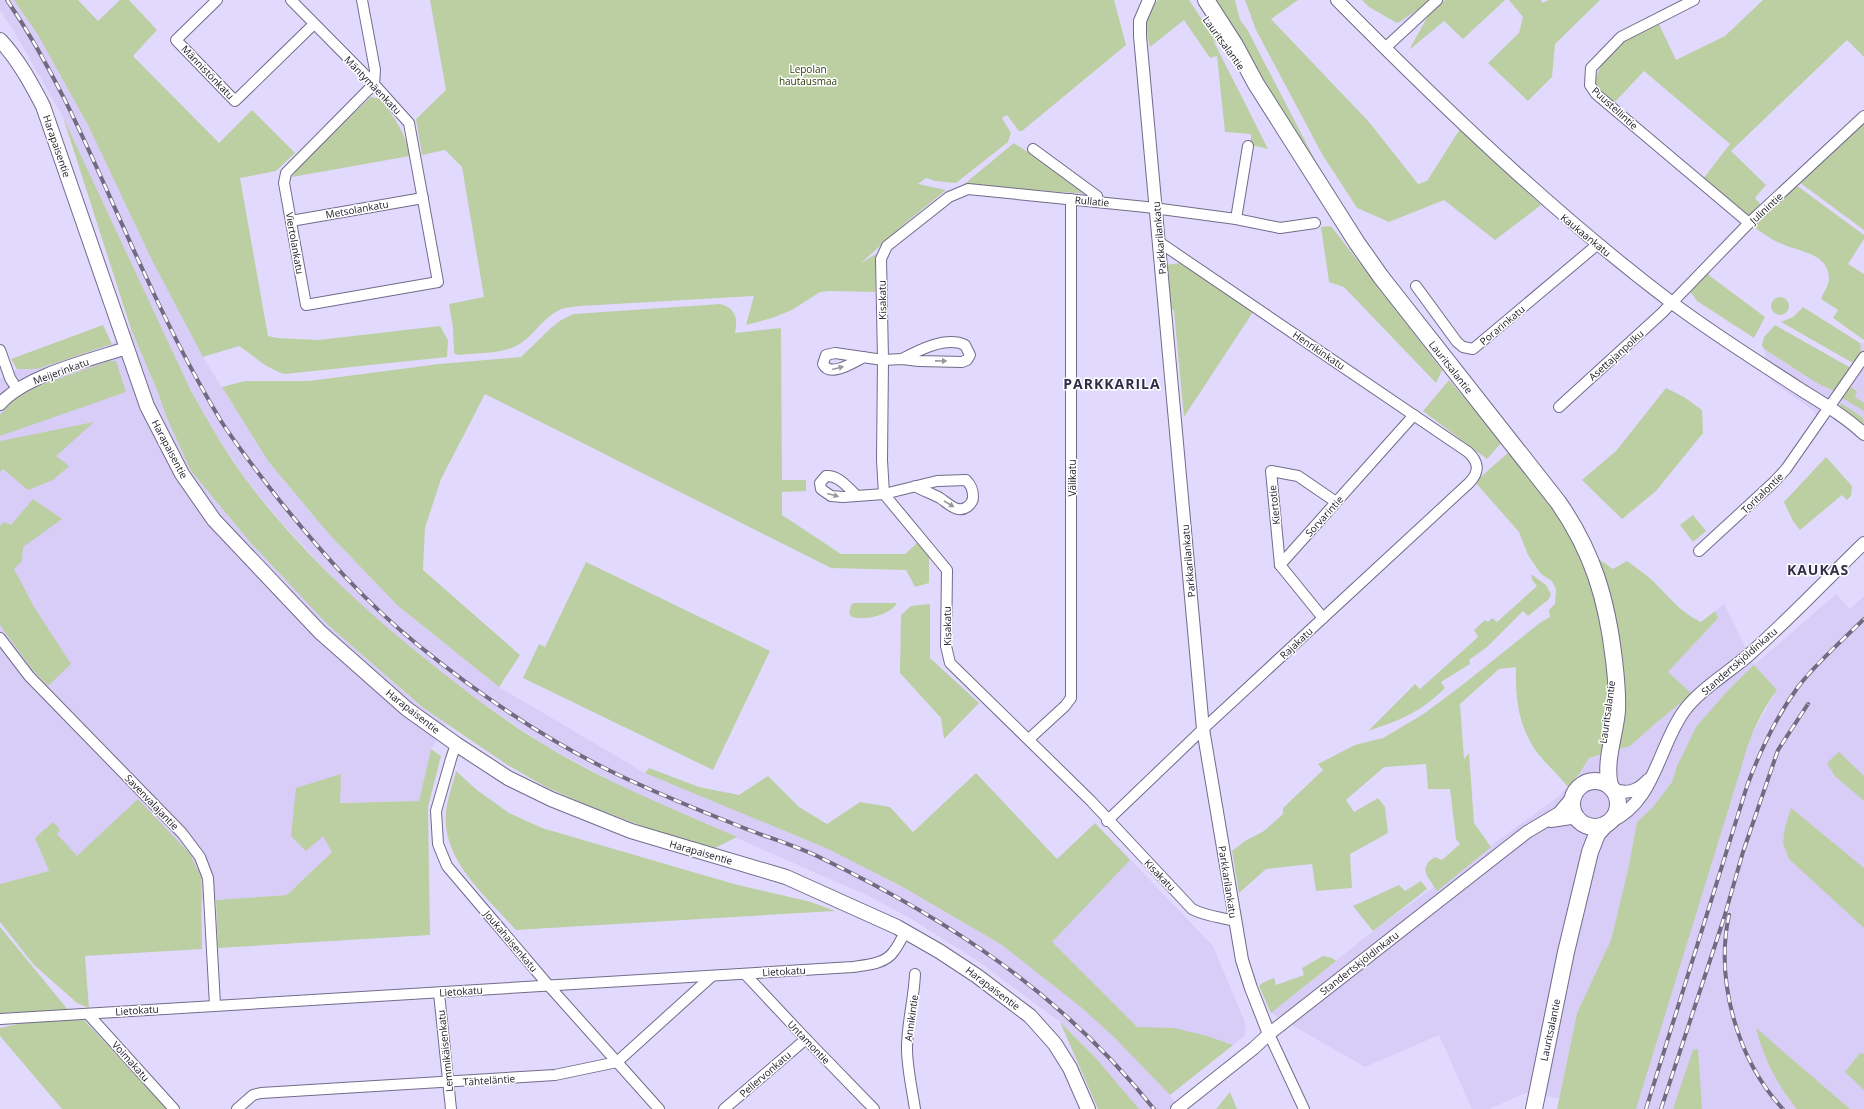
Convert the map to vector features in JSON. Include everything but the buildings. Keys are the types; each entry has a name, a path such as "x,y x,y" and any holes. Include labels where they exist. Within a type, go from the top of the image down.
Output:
{"main road":[{"name":"Lauritsalantie","path":"1194,0 1227,51 1256,84"},
{"name":"Lauritsalantie","path":"1206,0 1235,45 1256,84 1357,243 1381,277 1569,517 1588,552 1602,590 1608,616 1618,692 1617,711 1607,774 1611,788"},
{"name":"Harapaisentie","path":"3,48 34,88 47,117 147,406 182,474 214,520 320,632 407,709 456,744 508,778 592,816 632,831 786,877 852,905 906,932 977,976 1030,1016 1055,1044 1070,1068 1088,1109"},
{"name":"Lauritsalantie","path":"1586,782 1592,777 1599,765 1609,709 1614,661"},
{"path":"1600,781 1611,788 1617,800 1618,806 1614,817 1608,823 1595,827 1588,826 1580,821 1573,807 1574,795 1578,788 1586,782 1600,781"},
{"name":"Lauritsalantie","path":"1566,952 1570,915 1583,847 1583,830 1580,821"},
{"name":"Lauritsalantie","path":"1534,1109 1566,952 1593,841 1597,834 1608,823"}],"street":[{"name":"Männistönkatu","path":"217,0 176,40 235,101 314,24"},
{"name":"Mäntymäenkatu","path":"290,0 374,84 409,123 438,282"},
{"path":"362,0 375,70 374,84"},
{"name":"Parkkarilankatu","path":"1149,0 1140,21 1140,36 1203,729 1234,921 1246,974 1269,1034 1304,1109"},
{"name":"Kaukaankatu","path":"1337,0 1512,171 1598,244 1672,303 1847,419 1864,434"},
{"path":"1385,48 1437,0"},
{"name":"Puustellintie","path":"1694,0 1621,37 1591,68 1590,85 1596,94 1749,223"},
{"name":"Viertolankatu","path":"374,84 286,172 284,183 306,305 438,282"},
{"name":"Julinintie","path":"1672,303 1749,223 1864,116"},
{"path":"1236,219 1248,146"},
{"path":"1033,150 1097,199"},
{"name":"Rullatie","path":"887,246 949,197 968,190 1071,199 1097,199 1156,209 1236,219 1280,228 1315,223"},
{"name":"Metsolankatu","path":"291,221 423,198"},
{"name":"Välikatu","path":"1029,739 1065,706 1071,698 1071,199"},
{"name":"Henrikinkatu","path":"1159,242 1468,452 1477,462"},
{"name":"Porarinkatu","path":"1416,286 1457,342 1463,347 1473,349 1598,244"},
{"name":"Kisakatu","path":"887,246 881,259 884,360 882,460 884,494 947,570 946,646 950,663 1029,739 1192,908 1202,914 1234,921"},
{"name":"Asettajanpolku","path":"1559,406 1672,303"},
{"path":"864,358 884,360 902,358 919,361 962,362 967,360 970,354 965,345 953,343 921,350 902,358"},
{"name":"Meijerinkatu","path":"0,404 17,389 39,378 127,348"},
{"path":"0,350 10,378 17,389"},
{"name":"Toritalontie","path":"1699,551 1774,482 1786,469 1864,356"},
{"name":"Sorvarintie","path":"1280,565 1414,415"},
{"name":"Rajakatu","path":"1107,821 1203,729 1470,483 1477,472 1477,462"},
{"name":"Kiertotie","path":"1280,565 1270,471 1298,476 1336,502"},
{"path":"857,496 884,494 915,486 937,481 966,480 970,484 973,499 970,505 958,509 915,486"},
{"name":"Standertskjöldinkatu","path":"1608,823 1623,814 1639,799 1648,786 1672,731 1685,710 1702,693 1752,653 1864,543"},
{"path":"1280,565 1323,618"},
{"name":"Savenvalajantie","path":"0,638 29,676 182,833 200,857 208,878 215,1005"},
{"name":"Joukahaisenkatu","path":"456,744 436,811 438,844 447,866 549,986 659,1109"},
{"name":"Standertskjöldinkatu","path":"1611,788 1625,793 1636,790 1652,777"},
{"name":"Standertskjöldinkatu","path":"1177,1109 1254,1048 1269,1034 1527,832 1546,822 1565,807 1574,795"},
{"name":"Standertskjöldinkatu","path":"1546,822 1571,818 1580,821"},
{"name":"Lietokatu","path":"0,1019 853,967 871,965 882,961 894,953 906,932"},
{"name":"Untamontie","path":"745,974 874,1109"},
{"name":"Annikintie","path":"915,974 915,990 908,1023 907,1049 915,1109"},
{"name":"Tähteläntie","path":"237,1109 253,1095 261,1093 555,1076 617,1062 712,976"},
{"name":"Lemmikäisenkatu","path":"439,993 451,1109"},
{"name":"Voimakatu","path":"88,1014 174,1109"},
{"name":"Pellervonkatu","path":"724,1109 806,1039"}],"shaded area":[{"path":"0,0 14,0 38,35 89,127 203,357 268,461 328,533 397,605 499,687 645,773 828,849 901,886 1002,945 1108,836 1213,946 1246,1025 1244,1036 1170,1095 1180,1109 1139,1109 1094,1056 1060,1022 979,962 910,918 866,895 630,791 548,747 468,693 385,627 332,577 284,525 250,485 215,433 191,391 63,117 0,10"},
{"path":"1429,0 1445,0 1428,16 1397,23 1419,9"},
{"path":"131,330 157,390 166,416 191,471 250,542 329,626 421,707 446,724 431,749 419,801 316,803 332,852 287,895 201,901 201,877 138,799 77,857 56,833 60,830 53,823 35,838 49,871 0,884 0,379 17,369 37,368 112,344"},
{"path":"1860,343 1864,343 1864,441 1844,422 1831,414 1816,415 1814,411 1771,381 1764,349 1817,383 1851,370 1849,367 1856,362 1861,352"},
{"path":"1836,594 1850,609 1864,596 1864,1109 1635,1109 1747,743 1777,690 1754,665"},
{"path":"1724,604 1754,665 1729,689 1696,727 1677,766 1672,782 1652,808 1637,823 1628,870 1611,940 1577,1013 1559,1098 1526,1093 1489,1109 1472,1109 1439,1035 1365,1067 1271,1013 1373,931 1558,797 1580,774 1589,758 1630,746 1691,694 1668,672 1717,618 1715,611"}],"green space":[{"path":"14,0 78,0 98,21 120,0 129,0 157,30 133,56 219,143 252,110 295,153 276,171 240,178 268,336 277,338 318,340 440,326 448,340 447,357 285,374 266,366 239,346 203,357 152,260 89,127 38,35"},
{"name":"Lepolan hautausmaa","path":"430,0 1114,0 1126,45 1022,131 1019,131 1007,115 1002,118 1011,133 1008,142 956,183 935,181 926,178 918,184 946,190 910,219 861,263 876,254 875,292 820,292 792,310 772,318 746,325 754,296 568,307 549,316 528,337 510,349 495,352 458,355 454,353 453,328 449,304 484,297 462,167 445,150 422,155 416,119 446,90"},
{"path":"1158,0 1189,0 1219,45 1213,40 1268,149 1251,145 1251,134 1225,132 1217,56 1210,58 1184,20 1150,47 1147,34 1147,22 1150,11"},
{"path":"1211,0 1235,0 1240,20 1247,29 1314,158 1332,188 1328,188"},
{"path":"1245,0 1298,0 1271,19 1369,122 1418,184 1427,181 1460,129 1541,205 1495,240 1444,200 1389,222 1357,208 1322,154 1256,30"},
{"path":"1362,0 1429,0 1419,9 1397,23 1369,7"},
{"path":"1445,0 1505,0 1463,39 1444,21 1409,50 1428,16"},
{"path":"1509,0 1541,0 1542,3 1549,0 1600,0 1555,44 1552,77 1528,101 1488,63 1519,33 1523,17"},
{"path":"1763,0 1864,0 1864,57 1847,40 1731,151 1766,185 1755,198 1762,206 1751,216 1747,216 1703,179 1730,144 1644,71 1614,103 1595,83 1602,64 1616,46 1639,32 1659,24 1676,60 1725,36"},
{"path":"371,97 380,99 395,119 402,132 410,156 292,177 303,161"},
{"path":"63,117 191,391 226,451 250,485 313,558 359,603 408,645 447,676 518,728 548,747 594,772 641,795 737,837 709,851 589,806 546,787 506,764 422,707 329,626 250,542 191,471 166,416 157,390 131,329"},
{"path":"1864,121 1864,230 1799,182"},
{"path":"1014,143 1091,194 963,185"},
{"path":"1796,185 1864,235 1864,239 1848,264 1864,274 1864,340 1833,318 1838,310 1821,299 1829,279 1828,270 1824,264 1812,255 1774,240 1752,226"},
{"path":"1331,226 1442,370 1436,383 1344,287 1329,282 1321,227"},
{"path":"1180,263 1253,312 1184,417 1174,311 1169,304 1166,265"},
{"path":"1707,272 1710,276 1765,317 1754,338 1697,301 1689,290"},
{"path":"1780,297 1786,300 1789,306 1786,312 1780,315 1774,312 1771,306 1774,300"},
{"path":"720,304 730,308 733,311 736,319 735,333 781,328 782,480 806,480 806,491 782,492 782,515 841,554 905,554 917,543 929,556 929,583 915,587 906,570 831,568 485,394 441,479 425,528 423,570 520,655 499,687 397,605 328,533 268,461 222,387 245,381 309,381 439,364 521,357 551,328 561,320 574,314"},
{"path":"1803,307 1860,343 1861,351 1856,362 1853,363 1781,322 1793,317"},
{"path":"103,325 112,344 37,369 17,369 11,359"},
{"path":"1775,325 1849,367 1851,370 1836,392 1817,383 1764,349 1762,345 1764,337"},
{"path":"109,361 116,361 126,392 0,436 0,415 14,400 35,387"},
{"path":"1449,380 1502,442 1487,459 1423,411"},
{"path":"1850,387 1857,391 1855,397 1864,403 1864,411 1842,398"},
{"path":"1666,388 1684,397 1702,410 1703,433 1656,491 1622,519 1582,480 1616,451"},
{"path":"1841,403 1863,418 1864,425 1840,406"},
{"path":"94,422 56,456 69,466 53,480 28,490 3,469 0,472 0,441"},
{"path":"1510,451 1542,489 1577,544 1613,569 1627,561 1651,579 1687,614 1701,622 1715,611 1718,618 1668,672 1692,694 1630,746 1589,758 1580,773 1568,787 1540,756 1532,745 1523,727 1518,708 1516,667 1499,669 1460,704 1464,759 1469,753 1474,823 1491,847 1437,891 1427,876 1425,869 1428,862 1435,857 1442,860 1460,844 1456,839 1450,789 1428,789 1426,764 1384,767 1346,800 1354,812 1378,798 1385,807 1388,833 1350,854 1352,888 1316,891 1312,864 1266,869 1239,893 1232,851 1245,841 1264,831 1283,814 1283,808 1323,770 1318,764 1355,745 1383,738 1422,715 1541,622 1550,617 1549,610 1555,604 1556,589 1552,581 1541,574 1528,555 1519,532 1475,482"},
{"path":"1826,457 1852,486 1851,496 1847,500 1842,495 1800,530 1793,521 1784,502"},
{"path":"33,499 62,519 23,547 22,561 14,569 34,607 71,664 48,686 31,668 0,625 0,526 4,522 11,525"},
{"path":"1693,515 1706,531 1693,542 1680,525"},
{"path":"586,562 770,651 713,770 523,678 539,644 545,647"},
{"path":"1531,574 1546,585 1551,594 1549,599 1528,616 1523,611 1487,647 1469,660 1470,664 1441,682 1445,688 1427,704 1409,715 1368,731 1415,684 1420,689 1478,637 1474,630 1485,620 1488,622 1492,618 1497,622 1537,586 1532,580"},
{"path":"854,603 897,603 889,611 883,614 857,618 852,617 849,613 851,605"},
{"path":"930,604 930,658 979,703 944,739 941,718 900,673 901,615 911,606"},
{"path":"1754,665 1777,690 1760,716 1748,745 1636,1109 1557,1109 1577,1013 1611,940 1628,870 1637,822 1652,808 1672,782 1677,766 1696,727 1729,689"},
{"path":"431,749 441,756 428,807 430,935 218,948 216,900 287,895 332,852 323,836 306,851 291,836 296,788 341,774 340,803 419,801"},
{"path":"1839,752 1864,776 1864,801 1835,776 1827,763"},
{"path":"649,768 699,787 739,795 768,776 799,807 827,824 860,802 890,807 913,832 976,773 1057,859 1095,823 1130,860 1052,942 1137,1027 1174,1028 1207,1036 1233,1045 1170,1095 1114,1037 1082,1008 1002,945 901,886 828,849 645,773"},
{"path":"456,771 477,790 509,813 542,828 734,884 811,902 835,911 516,930 468,877 458,862 451,846 446,829 446,812"},
{"path":"138,799 190,854 201,877 202,949 85,956 89,1008 77,1003 34,965 0,922 0,884 49,871 35,838 53,822 60,830 57,834 77,856"},
{"path":"1791,808 1864,868 1864,928 1789,859 1783,843 1785,828"},
{"path":"1421,881 1427,889 1373,931 1353,906 1399,885 1405,891"},
{"path":"0,927 69,1011 0,1013"},
{"path":"1323,956 1332,958 1336,961 1271,1013 1259,986 1262,983 1274,978 1276,985 1304,975 1302,968"},
{"path":"83,1019 167,1109 62,1109 0,1036 0,1028 27,1022"},
{"path":"1060,1022 1094,1056 1139,1109 1098,1109"},
{"path":"1756,1028 1850,1109 1797,1109 1777,1081 1767,1061"},
{"path":"1698,1049 1702,1109 1673,1109 1693,1050"},
{"path":"1860,1053 1864,1054 1864,1090 1845,1072"},
{"path":"1230,1092 1237,1109 1216,1109"}],"railway":[{"path":"7,0 28,33 66,103 165,317 192,370 221,421 280,501 345,577 380,612 418,645 467,683 518,718 572,751 627,779 667,797 819,857 914,907 958,934 1042,995 1081,1030 1119,1068 1154,1109"},
{"path":"1646,1109 1747,786 1757,760 1776,722 1798,687 1821,660 1864,619"},
{"path":"1661,1109 1724,918 1743,852 1778,750 1808,704"},
{"path":"1729,915 1725,940 1725,966 1728,992 1734,1018 1742,1043 1753,1067 1767,1089 1783,1109"}],"district":[{"name":"PARKKARILA","path":"1112,383"},
{"name":"KAUKAS","path":"1818,569"}]}
